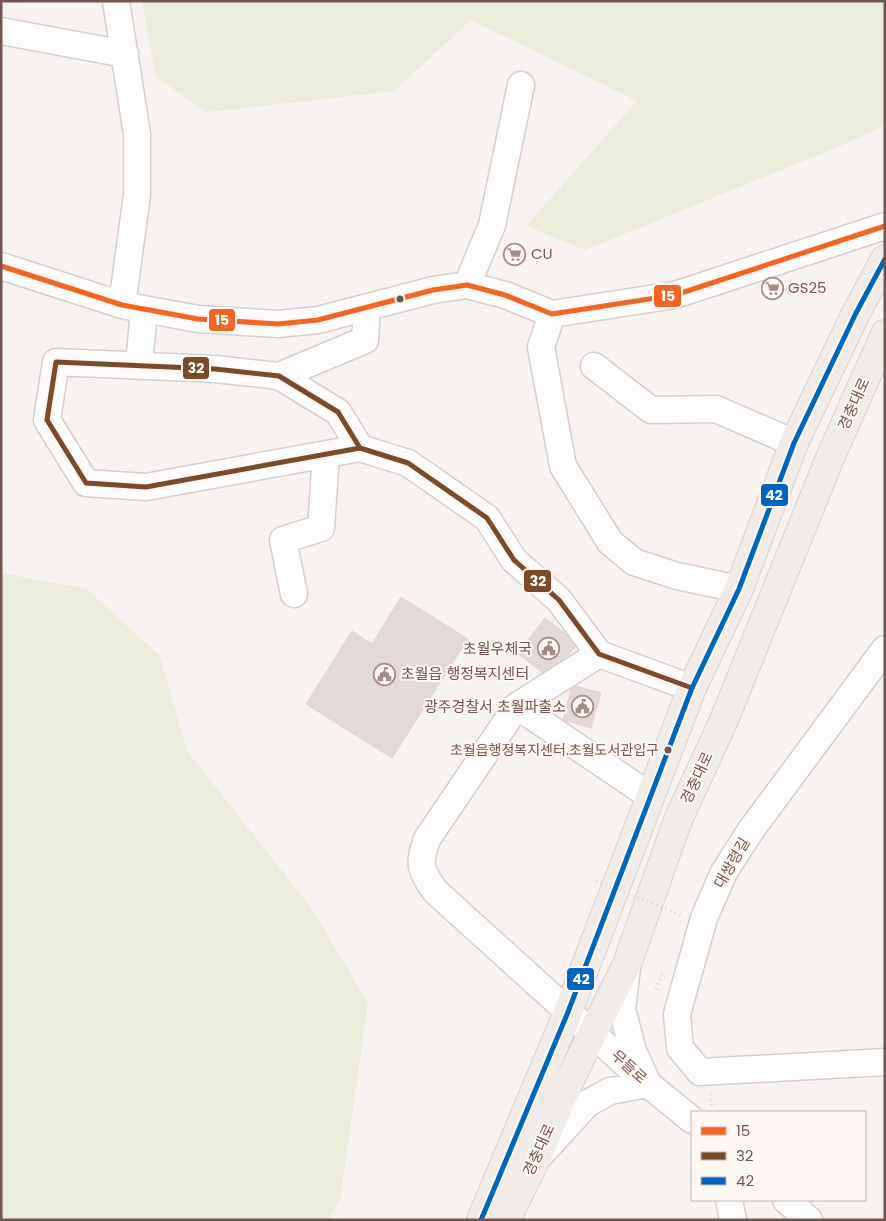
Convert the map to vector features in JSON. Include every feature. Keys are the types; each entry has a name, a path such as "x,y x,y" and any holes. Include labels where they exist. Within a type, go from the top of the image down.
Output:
{"main road":[{"name":"경충대로","path":"481,1220 568,1012 692,688 739,589 794,443 856,313 885,259"},
{"name":"경충대로","path":"506,1220 538,1157 562,1097 627,964 678,820 724,720 830,458 885,334"}],"street":[{"path":"116,1 137,134 133,307 139,366"},
{"path":"1,31 125,54"},
{"path":"467,285 492,226 521,85"},
{"path":"1,266 133,307 198,318 278,324 318,320 433,290 467,285 505,295 552,314 675,295 885,226"},
{"path":"280,376 365,340 366,308"},
{"path":"552,314 541,347 563,466 610,542 634,562 677,576 739,589"},
{"path":"360,448 338,412 280,376 215,369 56,362 47,420 86,483 146,487 360,448 408,463 487,518 514,560 559,600 599,654 692,688"},
{"path":"594,366 651,410 716,409 794,443"},
{"path":"294,594 283,540 321,528 326,454"},
{"name":"대쌍령길","path":"885,649 750,830 724,872 704,918 677,1014 680,1048 700,1072 885,1062"},
{"path":"599,654 517,706 650,796"},
{"name":"무들로","path":"517,706 427,839 421,857 423,873 435,891 648,1084 691,1119"},
{"path":"538,1157 588,1103 610,1091 648,1084 634,1051 622,1010 627,964"},
{"path":"729,1201 733,1220"},
{"path":"787,1201 810,1220"}],"path":[{"path":"596,882 684,916"}],"green space":[{"path":"142,1 885,1 885,125 850,142 585,250 526,226 637,101 471,20 394,91 206,112 156,77"},
{"path":"1,573 87,589 160,656 187,751 310,906 368,1003 340,1200 328,1220 1,1220"}],"building":[{"name":"초월읍 행정복지센터","path":"401,597 468,639 392,758 306,704 352,631 372,644"},
{"name":"초월우체국","path":"545,618 578,643 551,679 518,654"},
{"name":"광주경찰서 초월파출소","path":"572,685 601,693 591,728 563,720"}],"transit line":[{"name":"15","path":"1,266 122,305 198,319 278,324 318,320 433,290 467,285 505,295 552,314 675,295 885,226"},
{"name":"42","path":"481,1220 568,1012 692,688 739,589 794,443 856,313 885,259"},
{"name":"32","path":"360,448 338,412 279,376 215,369 56,362 47,420 86,483 146,487 360,448 408,463 487,518 514,560 559,600 599,654 692,688"}],"place":[{"name":"CU","path":"515,254"},
{"name":"GS25","path":"772,288"},
{"name":"초월우체국","path":"548,649"},
{"name":"초월읍 행정복지센터","path":"385,674"},
{"name":"광주경찰서 초월파출소","path":"582,707"},
{"name":"초월읍행정복지센터.초월도서관입구","path":"668,750"}]}
